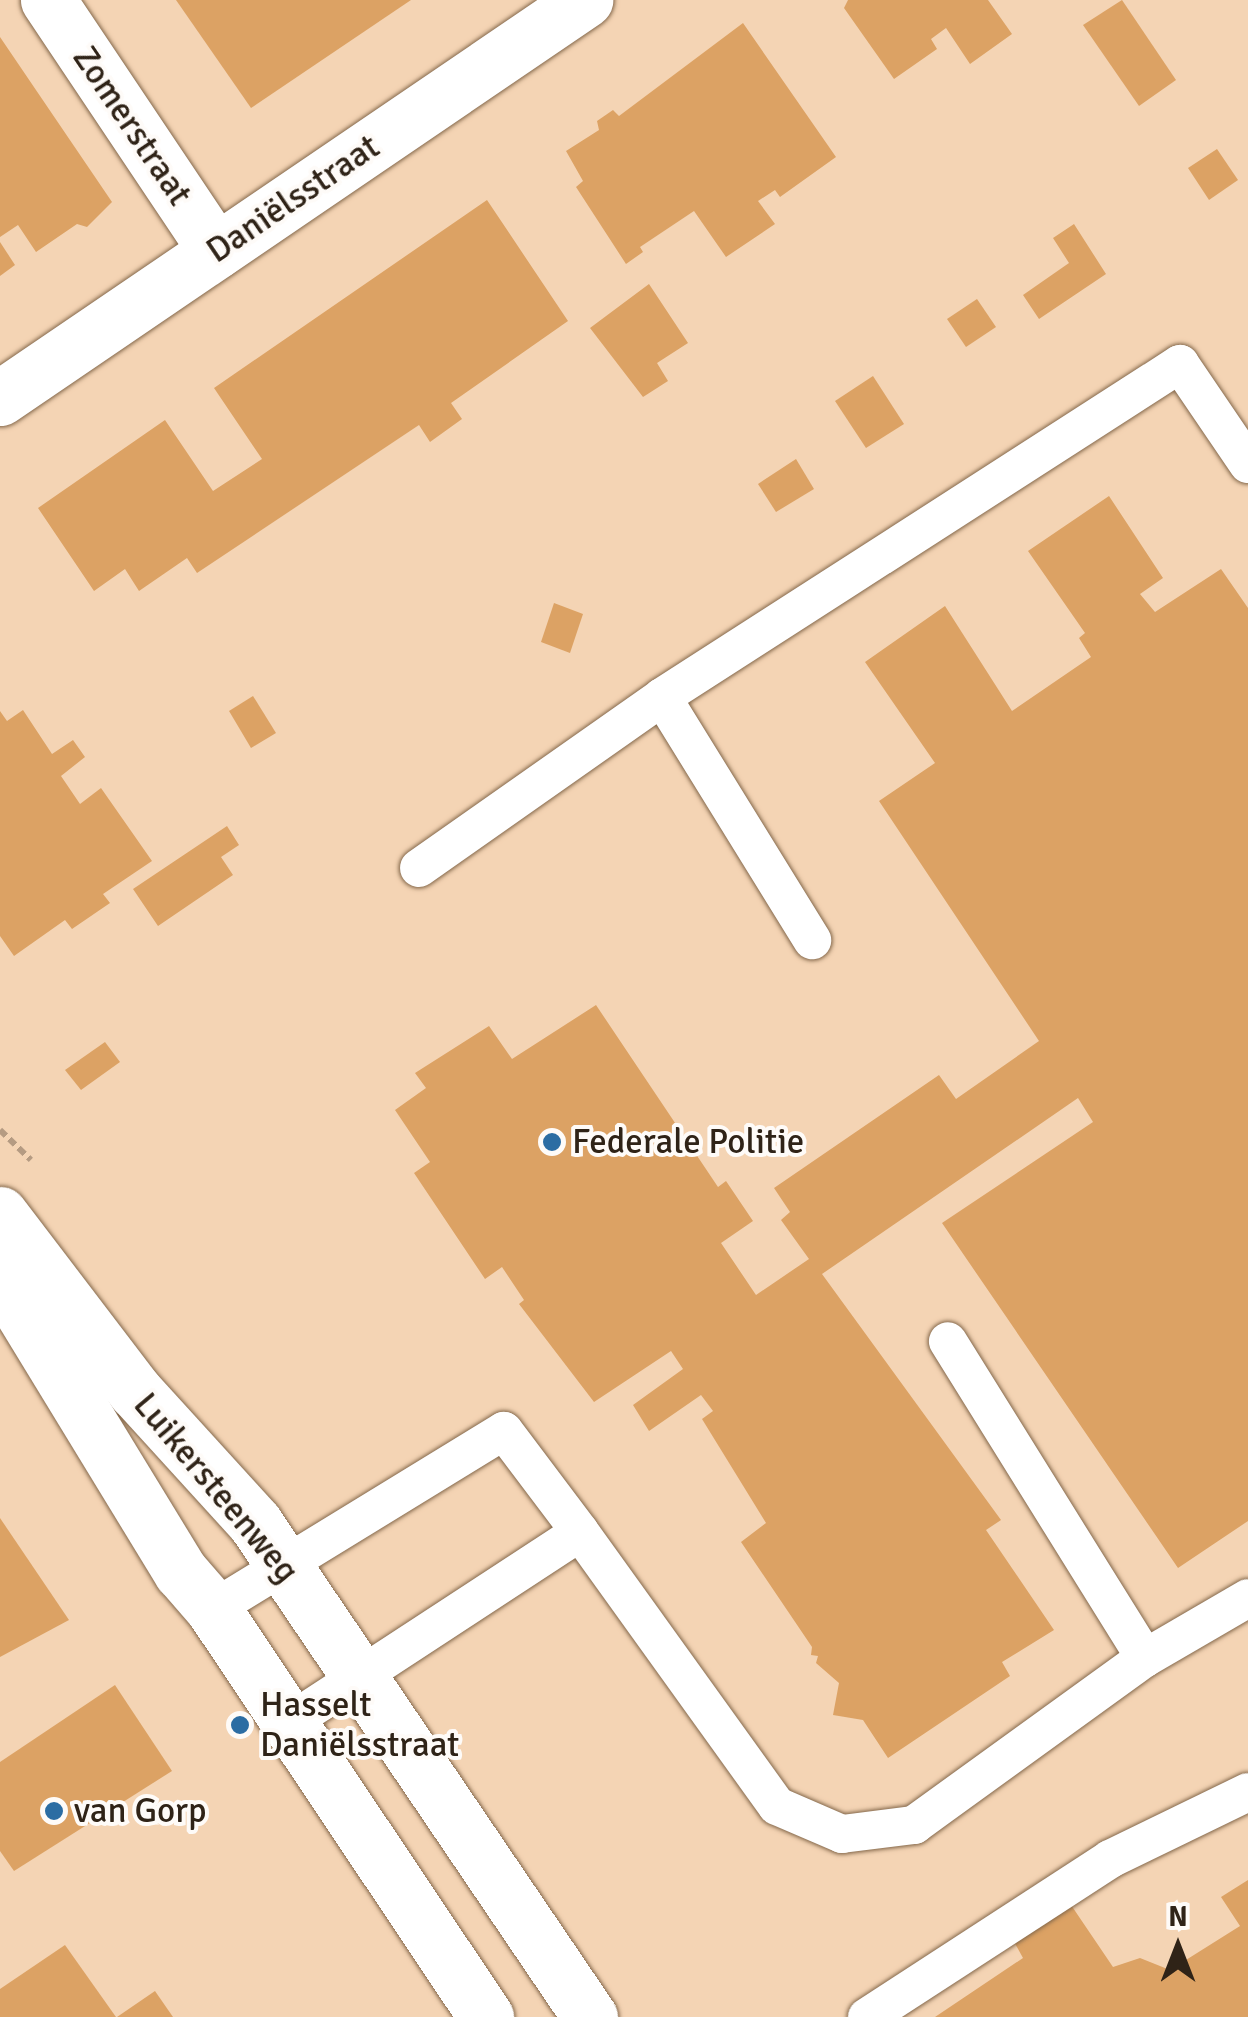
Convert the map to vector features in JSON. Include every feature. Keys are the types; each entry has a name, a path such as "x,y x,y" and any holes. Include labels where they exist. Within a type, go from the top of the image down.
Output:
{"main road":[{"name":"Zomerstraat","path":"48,0 216,251"},
{"name":"Daniëlsstraat","path":"0,398 585,0"},
{"name":"Luikersteenweg","path":"0,1214 136,1391 255,1523 590,2017"},
{"name":"Luikersteenweg","path":"0,1276 181,1572 213,1610 486,2017"}],"lane":[{"path":"419,868 662,697 1180,364 1248,464"},
{"path":"662,697 812,940"},
{"path":"948,1341 1145,1658"},
{"path":"213,1610 504,1430 777,1806 842,1834 914,1825 1145,1658 1248,1598"},
{"path":"287,1724 580,1532"},
{"path":"867,2017 1110,1859 1248,1792"}],"building":[{"path":"176,0 411,0 251,108"},
{"path":"848,0 988,0 1012,34 970,64 946,28 931,39 937,49 894,79 844,8"},
{"path":"1122,0 1176,80 1139,106 1083,25"},
{"path":"743,23 836,157 780,197 775,190 758,201 775,224 726,257 694,211 640,247 643,252 626,264 576,187 583,181 566,151 599,130 597,121 613,110 619,116"},
{"path":"0,37 112,202 87,227 77,224 36,252 18,225 0,237"},
{"path":"1217,149 1238,180 1209,200 1188,168"},
{"path":"487,200 568,321 451,403 462,419 430,442 419,425 197,573 187,558 139,591 125,569 94,591 38,508 165,420 213,491 262,459 214,388"},
{"path":"1074,224 1106,274 1039,319 1023,295 1069,263 1053,238"},
{"path":"0,242 15,265 0,276"},
{"path":"649,284 688,343 657,363 668,381 643,397 590,328"},
{"path":"977,299 996,327 966,347 947,319"},
{"path":"873,376 904,424 866,448 835,401"},
{"path":"796,459 814,489 776,512 758,484"},
{"name":"Federale Politie","path":"1109,496 1163,578 1140,594 1155,612 1221,569 1248,608 1248,1521 1178,1568 942,1223 1093,1122 1078,1098 822,1274 1001,1520 986,1530 1054,1630 1002,1662 1010,1676 888,1758 863,1720 833,1715 839,1683 816,1663 818,1656 811,1655 812,1647 741,1542 766,1523 702,1419 713,1411 701,1395 649,1431 633,1405 683,1369 671,1351 594,1402 519,1304 524,1300 502,1267 485,1279 414,1173 430,1162 395,1110 426,1088 415,1073 489,1026 512,1059 596,1005 718,1187 726,1181 753,1221 721,1243 756,1295 809,1259 781,1220 790,1212 774,1188 939,1075 956,1099 1039,1041 879,801 935,763 865,662 945,606 1012,711 1091,657 1079,638 1085,633 1028,551"},
{"path":"554,603 583,614 570,653 541,642"},
{"path":"253,696 276,733 251,748 229,711"},
{"path":"23,710 52,754 73,740 85,757 61,776 80,804 101,788 152,861 103,894 110,903 72,929 65,920 14,956 0,936 0,711 7,721"},
{"path":"227,826 239,845 221,857 233,875 158,926 133,889"},
{"path":"105,1042 120,1062 81,1090 65,1070"},
{"path":"0,1518 69,1620 0,1657"},
{"name":"van Gorp","path":"115,1685 172,1771 14,1871 0,1851 0,1762"},
{"path":"1248,1880 1248,2017 935,2017 1023,1958 1012,1938 1069,1902 1113,1967 1140,1958 1170,1970 1240,1926 1221,1897"},
{"path":"65,1945 116,2017 0,2017 0,1989"},
{"path":"155,1991 173,2017 117,2017"}],"place":[{"name":"Federale Politie","path":"552,1142"},
{"name":"Hasselt Daniëlsstraat","path":"240,1725"},
{"name":"van Gorp","path":"54,1811"}]}
